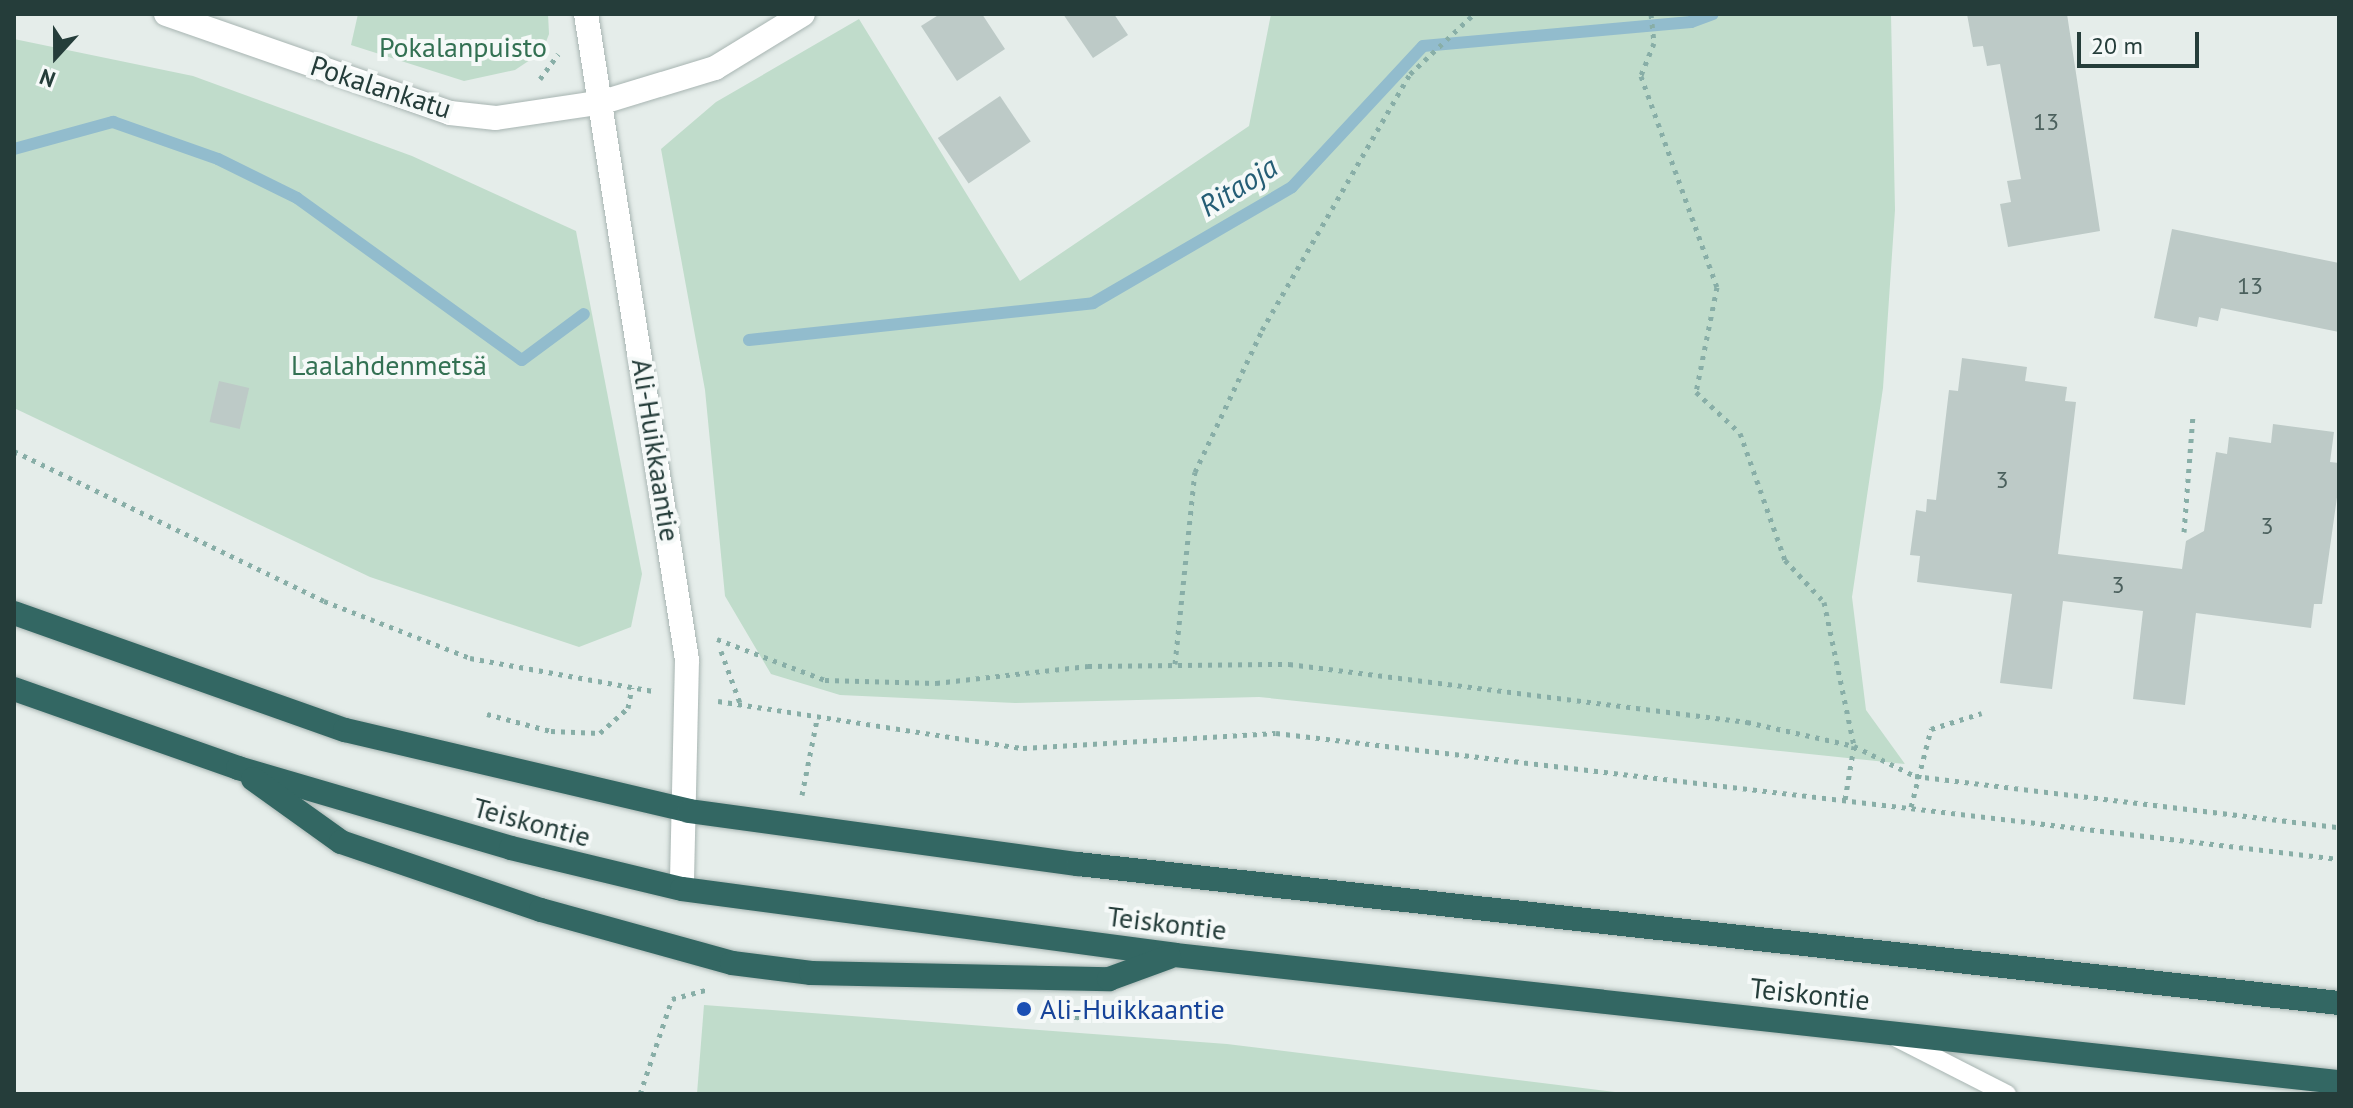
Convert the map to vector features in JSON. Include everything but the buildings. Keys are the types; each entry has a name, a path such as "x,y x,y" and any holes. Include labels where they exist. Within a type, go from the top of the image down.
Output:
{"highway":[{"name":"Teiskontie","path":"14,613 345,730 689,811 1078,864 2339,1003"},
{"name":"Teiskontie","path":"14,689 238,768 511,848 682,889 1175,955 2339,1082"},
{"path":"238,768 341,842 541,910 732,963 811,973 1109,979 1175,955"}],"street":[{"name":"Pokalankatu","path":"166,14 450,113 496,118 603,102 715,68 803,14"},
{"name":"Ali-Huikkaantie","path":"586,14 603,102 687,660 689,811 682,889"}],"lane":[{"path":"1887,1033 2007,1094"}],"path":[{"path":"1175,664 1195,472 1262,330 1410,74 1474,14"},
{"path":"1651,14 1654,43 1641,76 1717,287 1696,392 1740,433 1785,560 1824,602 1854,746 1845,800"},
{"path":"2184,532 2193,415"},
{"path":"14,451 324,601 470,658 649,690"},
{"path":"717,639 825,680 936,683 1000,674 1175,664 1289,664 1747,722 1854,746 1915,776 2339,827"},
{"path":"487,714 551,731 600,733 628,708 632,687"},
{"path":"723,702 1023,748 1276,733 2339,859"},
{"path":"1911,808 1915,776 1931,729 1982,713"},
{"path":"640,1094 672,999 713,988"}],"green space":[{"name":"Pokalanpuisto","path":"358,14 548,14 549,34 542,52 515,70 464,81 351,45"},
{"path":"1271,14 1891,14 1895,210 1883,388 1852,597 1866,710 1905,764 1259,697 1015,703 840,695 771,674 725,596 705,390 661,149 716,102 859,19 1020,281 1249,126"},
{"name":"Laalahdenmetsä","path":"14,39 193,76 412,156 576,231 642,574 631,627 579,647 370,577 14,408"},
{"path":"704,1005 1227,1044 1631,1094 697,1094"}],"waterway":[{"name":"Ritaoja","path":"749,340 1093,303 1292,187 1423,46 1691,22 1713,14"},
{"path":"14,149 113,122 218,159 297,198 522,360 584,314"}],"place":[{"name":"Ali-Huikkaantie","path":"1024,1009"}]}
